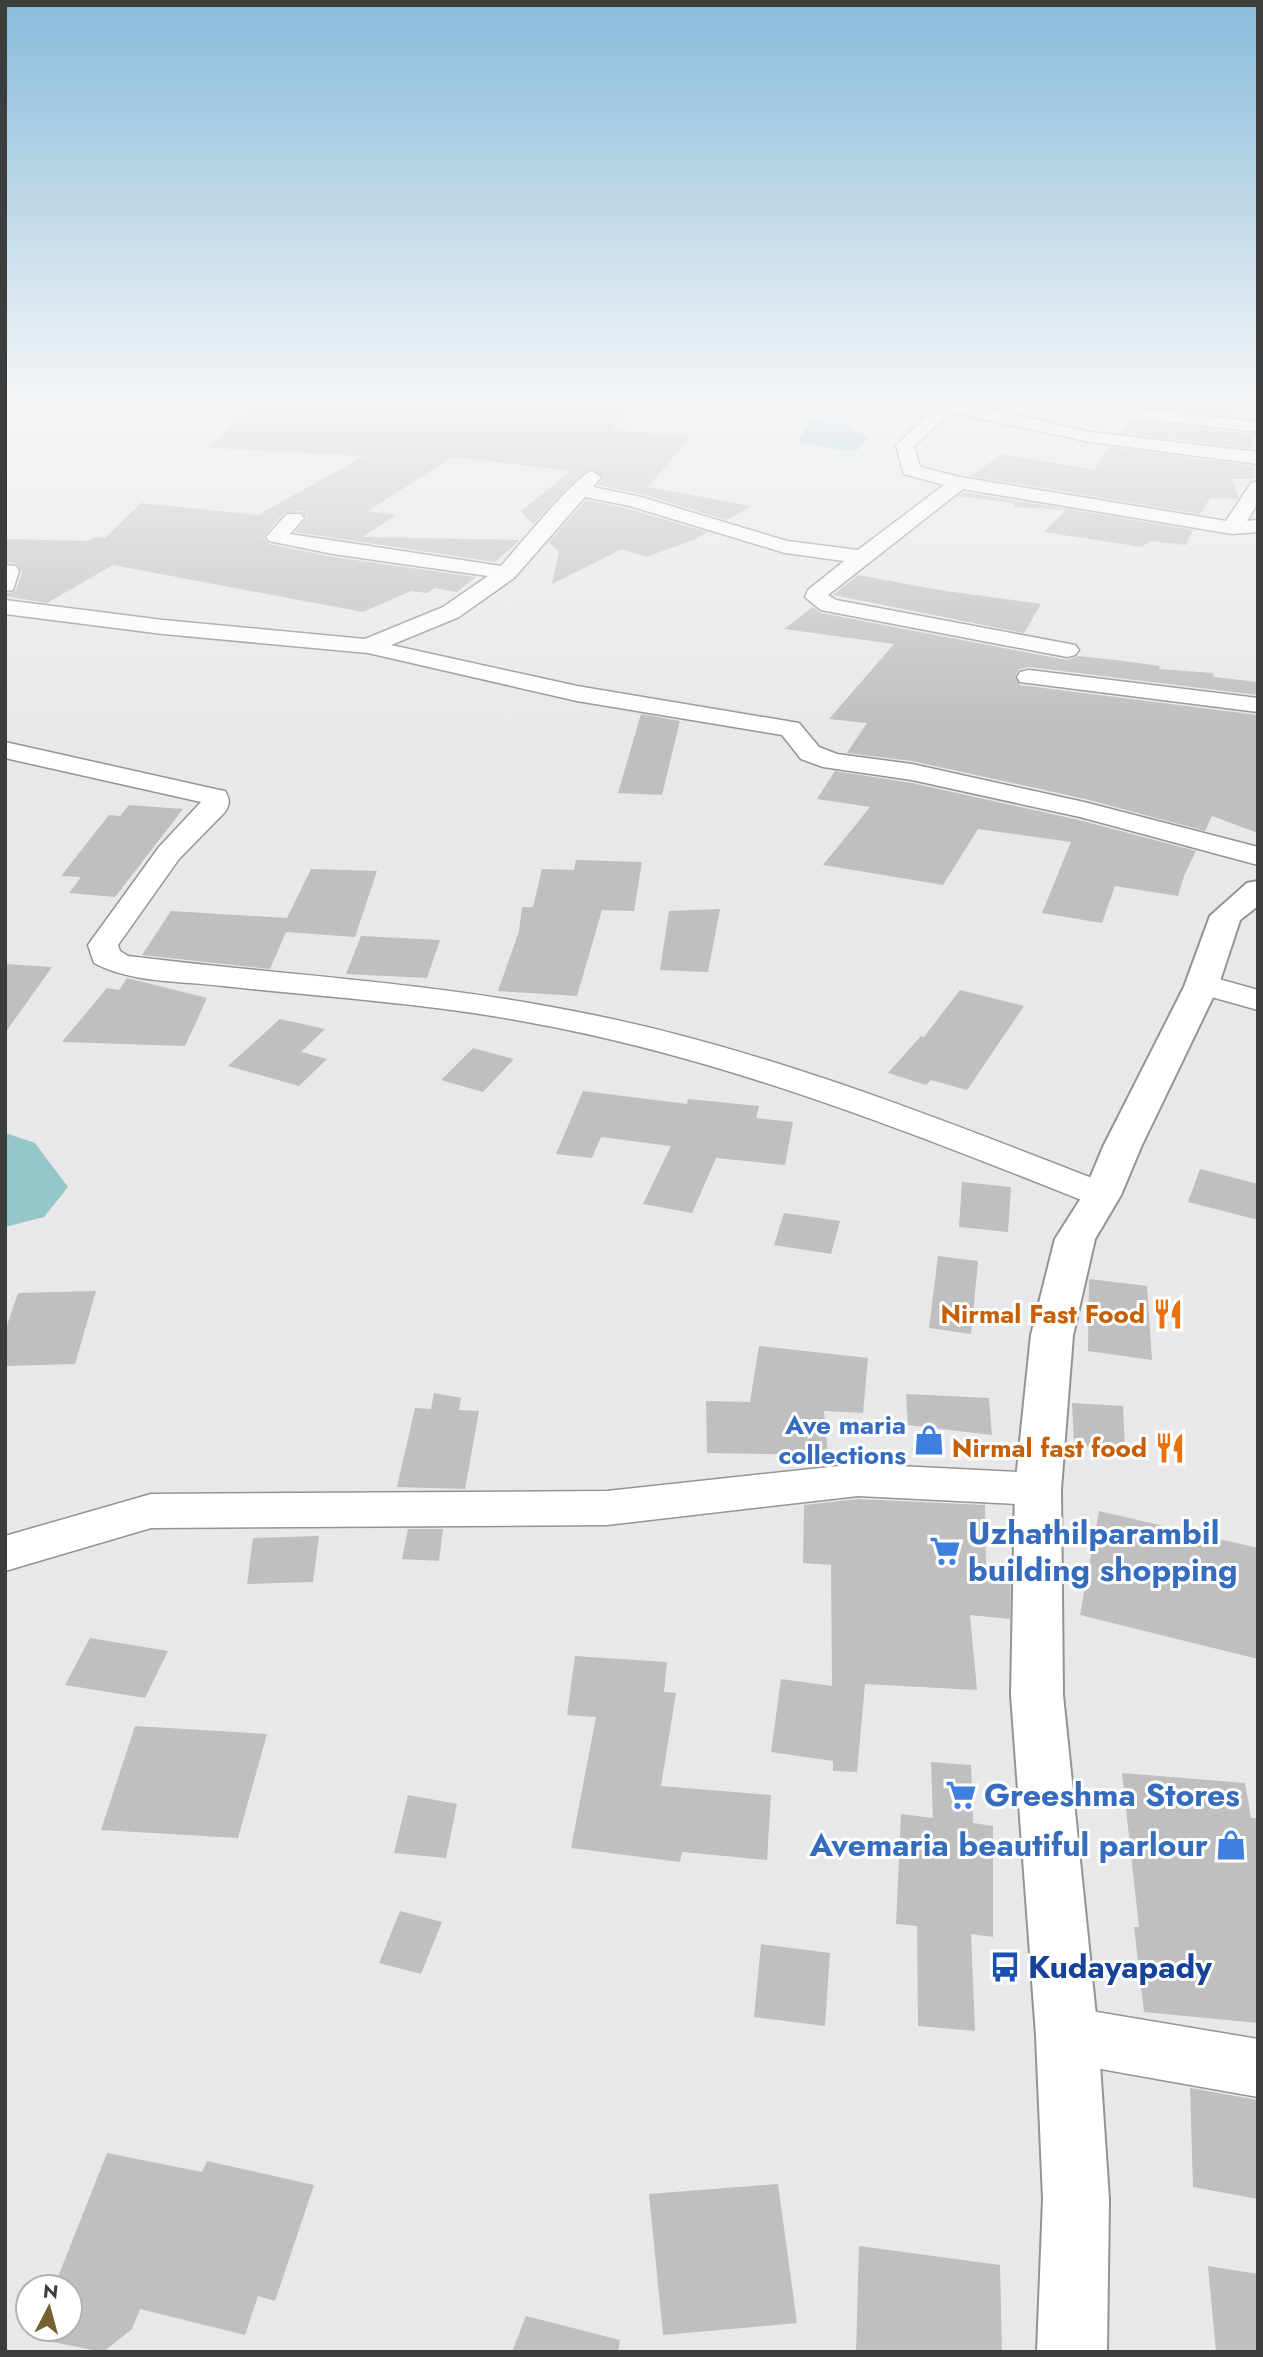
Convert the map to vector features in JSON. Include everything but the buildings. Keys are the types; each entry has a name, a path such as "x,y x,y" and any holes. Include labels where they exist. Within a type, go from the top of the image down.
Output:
{"main road":[{"path":"1072,2352 1076,2199 1067,2035 1037,1695 1038,1489 1052,1335 1075,1239 1102,1195 1122,1147 1201,984 1226,916 1258,890"}],"street":[{"path":"368,646 450,611 506,573 565,506"},
{"path":"647,506 785,547 863,557"},
{"path":"929,506 820,590 816,597 829,605 1067,650"},
{"path":"1098,506 1232,528 1258,526"},
{"path":"1232,528 1246,506"},
{"path":"294,518 276,537 362,553 448,562 506,573"},
{"path":"5,571 8,571 5,584"},
{"path":"5,607 163,627 368,646 467,671 663,711 790,728 810,753 832,761 912,772 1070,807 1258,856"},
{"path":"1028,677 1258,705"},
{"path":"5,750 215,797 215,806 169,853 103,945 105,956 120,964 464,1002 605,1027 790,1077 905,1118 1102,1195"},
{"path":"1201,984 1258,1000"},
{"path":"5,1554 151,1511 607,1508 858,1480 1038,1489"},
{"path":"1067,2035 1258,2068"}],"water":[{"path":"5,1133 35,1143 68,1187 44,1217 5,1227"}],"place":[{"name":"Nirmal Fast Food","path":"1168,1314"},
{"name":"Ave maria collections","path":"929,1440"},
{"name":"Nirmal fast food","path":"1170,1448"},
{"name":"Uzhathilparambil building shopping","path":"945,1551"},
{"name":"Greeshma Stores","path":"961,1795"},
{"name":"Avemaria beautiful parlour","path":"1231,1845"},
{"name":"Kudayapady","path":"1005,1967"}]}
